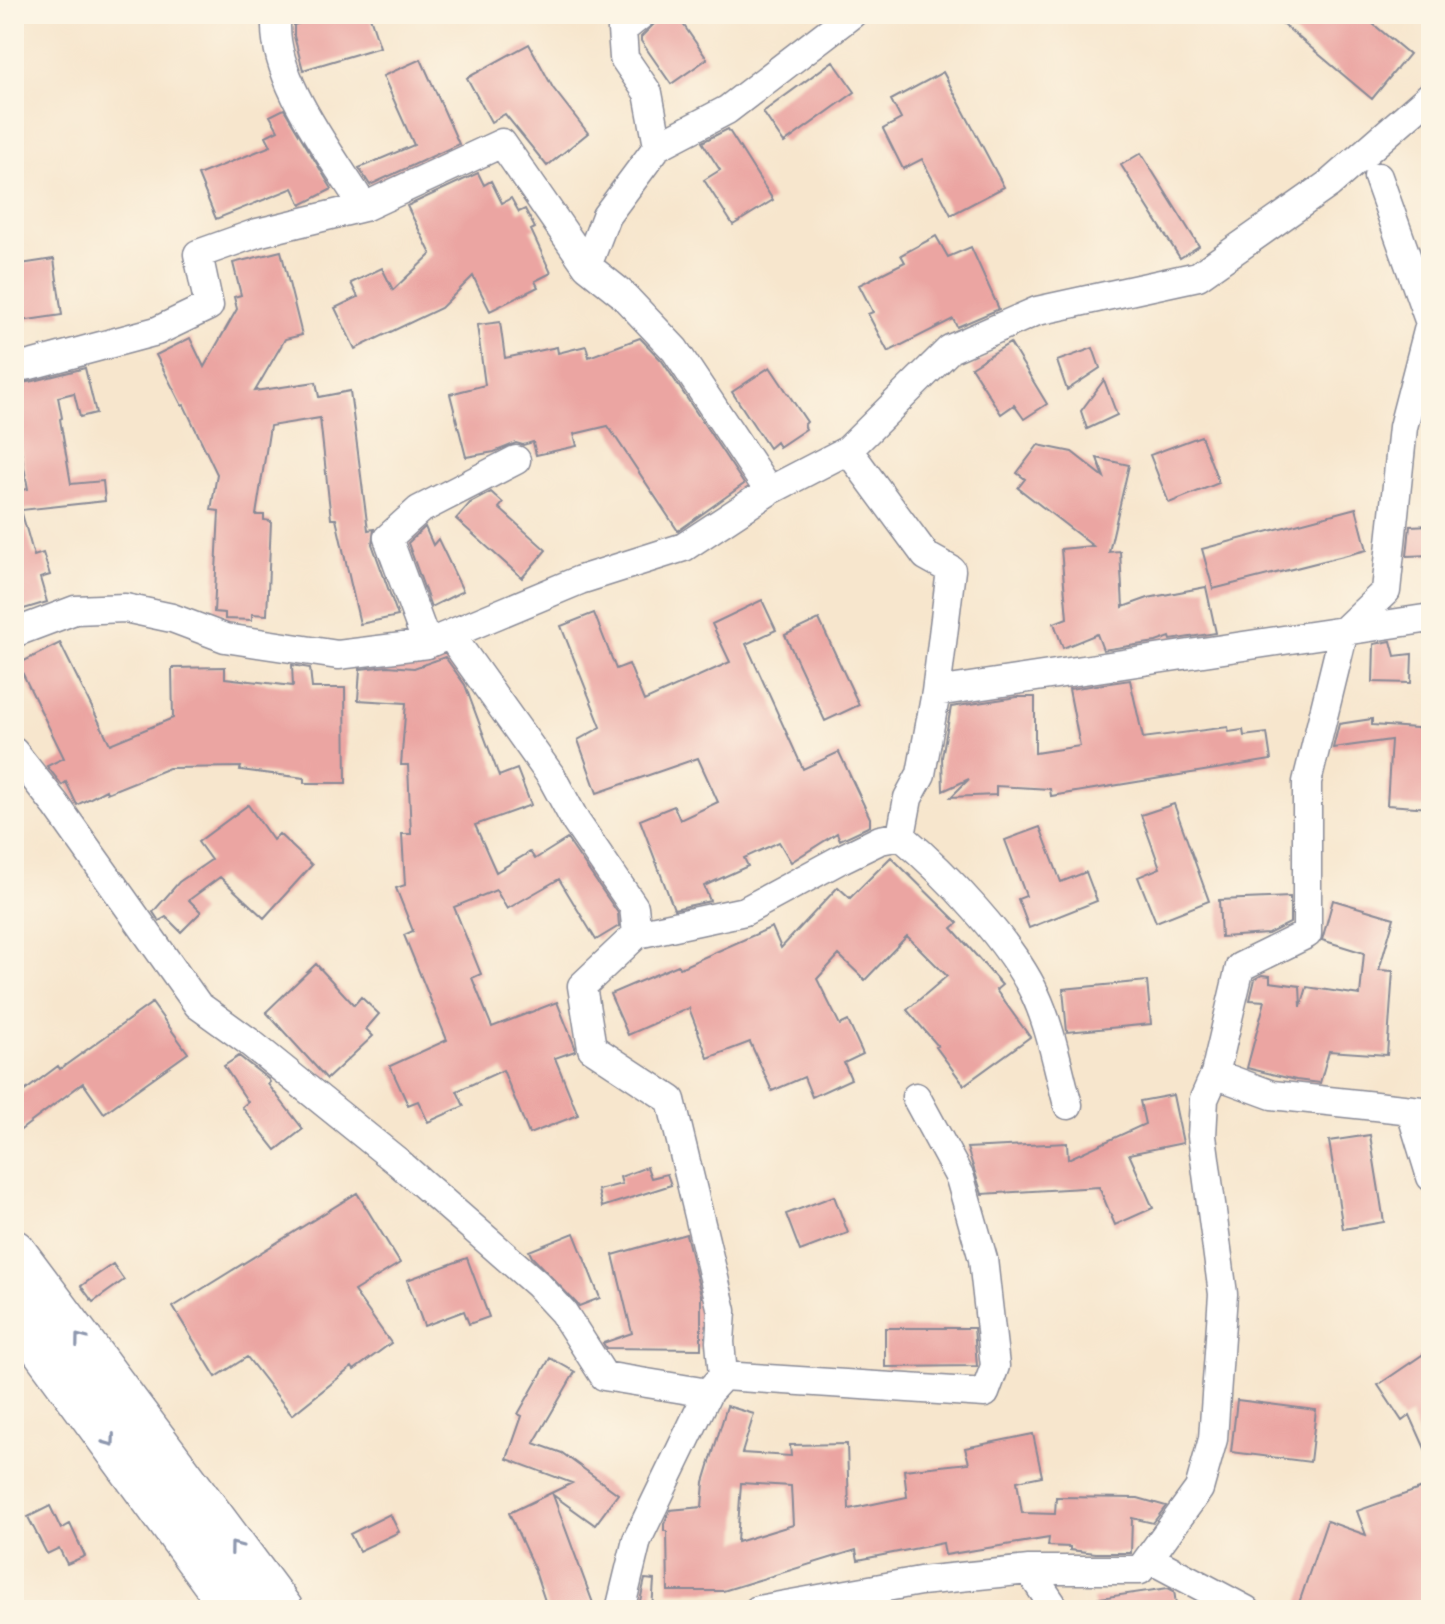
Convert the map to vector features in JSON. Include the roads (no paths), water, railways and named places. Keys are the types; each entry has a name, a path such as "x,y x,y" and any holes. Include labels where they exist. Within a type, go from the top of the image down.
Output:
{"highway":[{"path":"14,1251 282,1610"},
{"path":"14,1310 234,1610"}],"street":[{"path":"277,14 275,28 288,84 364,207"},
{"path":"642,14 622,30 624,58 648,93 658,146"},
{"path":"587,266 606,216 658,146 727,110 852,14"},
{"path":"14,633 75,610 125,608 172,618 225,638 338,655 439,640 580,580 684,547 769,491 848,450 950,349 1037,311 1198,276 1329,184 1431,95"},
{"path":"14,367 157,331 209,306 198,254 257,233 364,207 502,143 587,266 621,293 675,350 769,491"},
{"path":"765,1609 920,1581 1029,1570 1140,1570 1199,1489 1213,1439 1223,1294 1202,1136 1204,1099 1215,1074 1240,967 1307,934 1307,782 1344,631 1386,591 1403,427 1430,323 1378,177"},
{"path":"848,450 926,556 951,570 936,692 921,774 908,798 901,836"},
{"path":"516,460 419,510 388,538 439,640 551,776 576,822 634,907 637,934"},
{"path":"936,692 1431,618"},
{"path":"14,752 56,805 198,1005 248,1041 398,1162 537,1284 563,1312 604,1376 715,1384 985,1393 995,1366 983,1259 960,1178 916,1097"},
{"path":"620,1610 637,1540 715,1384 722,1311 671,1100 592,1048 582,986 637,934 745,911 880,840 901,836"},
{"path":"901,836 927,858 1000,940 1035,994 1068,1105"},
{"path":"1215,1074 1272,1095 1421,1112 1431,1177"},
{"path":"1150,1559 1246,1610"},
{"path":"1029,1570 1056,1610"}]}
